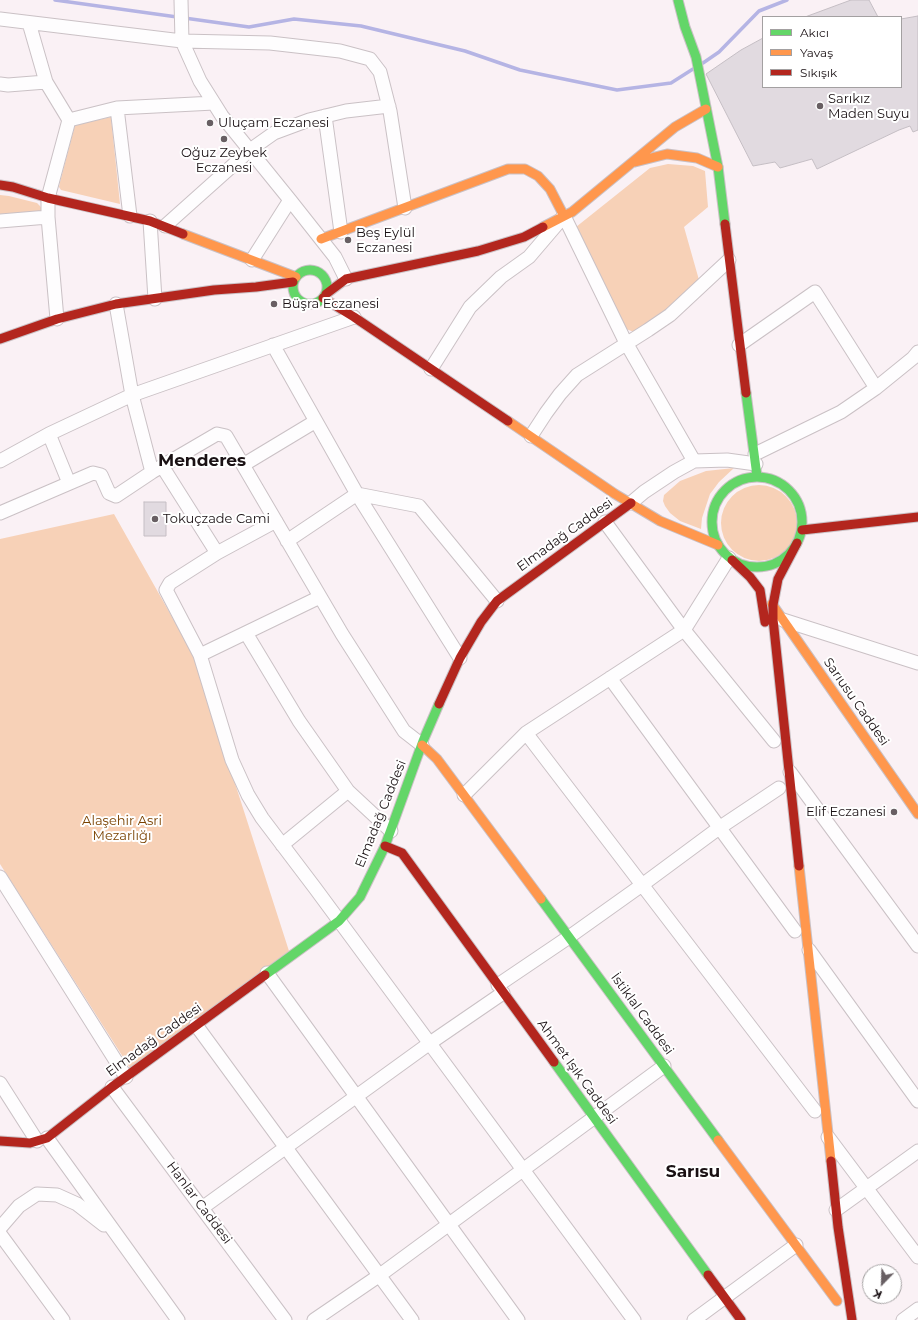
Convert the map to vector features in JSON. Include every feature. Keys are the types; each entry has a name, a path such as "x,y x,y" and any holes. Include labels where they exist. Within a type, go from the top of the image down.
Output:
{"street":[{"path":"181,0 182,37 200,80 222,116 321,239 334,257 346,279"},
{"path":"678,0 685,27 696,57 718,167 739,345 756,465"},
{"path":"672,11 685,27"},
{"path":"0,19 340,51 370,59 380,72 389,106 405,208"},
{"path":"29,22 46,82 69,120 48,198 48,218 57,319"},
{"path":"0,84 8,85 46,82"},
{"path":"69,120 117,108 214,103"},
{"path":"165,226 250,150 274,134 309,120 325,116 346,111 389,106"},
{"path":"117,108 130,216"},
{"path":"346,279 317,271 306,270 300,272 295,279 293,288 294,294 302,302 308,304 319,302 324,296 346,279 478,251 524,237 572,212 675,127 706,109"},
{"path":"325,116 341,232"},
{"path":"634,162 667,154 697,158 718,167"},
{"path":"321,239 508,169 525,169 538,176 550,189 626,343 694,462"},
{"path":"0,185 13,187 48,198 150,221 252,260 295,279"},
{"path":"252,260 290,200"},
{"path":"431,369 470,307 502,277 529,257 564,216"},
{"path":"0,221 48,218"},
{"path":"150,221 155,299"},
{"path":"531,436 560,394 577,375 648,330 670,314 729,260"},
{"path":"317,271 322,274 327,283 324,296"},
{"path":"0,339 57,319 116,304 214,290 256,287 295,279"},
{"path":"256,287 298,299"},
{"path":"739,345 815,292 876,388"},
{"path":"324,296 631,503 660,521 718,545"},
{"path":"116,304 132,395 157,469 217,553"},
{"path":"0,461 49,434 132,395 354,317"},
{"path":"273,345 357,494 460,658"},
{"path":"797,542 788,555 776,563 761,567 746,566 731,559 718,545 712,532 711,519 714,505 721,493 731,484 744,478 756,465 841,412 916,358"},
{"path":"243,465 316,420"},
{"path":"49,434 68,483"},
{"path":"0,513 93,473 101,475 109,493 116,496 157,469 217,434 226,436 342,634 404,731 422,745"},
{"path":"631,503 644,492 668,476 694,462 727,460 756,465 786,488 796,500 802,514 802,530 778,579 772,605 772,619 836,1210 852,1320"},
{"path":"287,541 357,494 420,506 497,601"},
{"name":"Elmadağ Caddesi","path":"42,1139 338,921 360,897 385,846 422,745 460,658 481,622 497,601 631,503"},
{"path":"802,530 918,516"},
{"path":"276,521 217,553 170,583 166,590 200,655 232,760 248,795 262,818 634,1320"},
{"path":"604,522 684,630 774,744"},
{"path":"464,795 526,733 684,630 731,559"},
{"name":"Sarıusu Caddesi","path":"731,559 750,577 772,605 918,814"},
{"path":"760,590 764,613 767,650"},
{"path":"200,655 320,597"},
{"path":"783,620 918,663"},
{"path":"246,633 299,721 348,791 391,831"},
{"path":"610,678 795,936"},
{"path":"773,726 774,744"},
{"path":"526,733 816,1115"},
{"name":"İstiklal Caddesi","path":"422,745 438,759 838,1304 836,1286"},
{"path":"789,770 918,946"},
{"path":"202,1208 430,1043 569,937 642,886 719,828 779,789"},
{"path":"282,845 348,791"},
{"name":"Ahmet Işık Caddesi","path":"385,846 402,853 742,1320"},
{"path":"0,877 126,1077"},
{"path":"793,915 795,936"},
{"path":"808,950 918,1101"},
{"path":"267,973 518,1320"},
{"path":"196,1025 412,1320"},
{"path":"314,1320 449,1225 664,1066"},
{"path":"0,1084 115,1233 178,1320"},
{"name":"Hanlar Caddesi","path":"112,1087 285,1320"},
{"path":"814,1097 816,1115"},
{"path":"828,1136 918,1257"},
{"path":"0,1141 30,1143 42,1139"},
{"path":"836,1210 918,1151"},
{"path":"0,1228 19,1206 36,1194 57,1195 77,1204 115,1233"},
{"path":"0,1234 63,1320"},
{"path":"694,1320 796,1245"},
{"path":"903,1320 918,1309"}],"green space":[{"path":"111,117 120,204 61,190 59,187 60,182 75,125"},
{"path":"668,164 693,166 705,171 708,207 684,227 699,280 645,328 634,332 626,329 576,227 650,168"},
{"path":"0,195 37,203 42,209 39,212 0,214"},
{"path":"734,468 719,482 710,494 702,518 701,529 680,521 670,513 665,506 663,501 664,495 680,481 706,471"},
{"path":"759,485 773,488 786,496 794,509 797,523 794,537 786,550 773,558 759,561 745,558 732,550 724,537 721,523 724,509 732,496 745,488"},
{"name":"Alaşehir Asri Mezarlığı","path":"114,514 194,656 289,951 130,1068 0,864 0,539"}],"building":[{"path":"851,0 869,0 877,16 808,16"},
{"name":"Sarıkız Maden Suyu","path":"918,16 918,130 913,132 910,126 899,130 817,169 812,159 780,168 775,162 753,166 706,74 741,50 762,39 762,88 902,88 902,19"},
{"name":"Tokuçzade Cami","path":"144,502 166,502 166,536 144,536"}],"waterway":[{"path":"55,0 249,27 294,19 361,26 465,51 520,70 617,90 671,83 693,69"},
{"path":"703,63 719,52 759,11 787,0"}],"traffic: fast":[{"path":"678,0 685,27 696,57 718,167 725,224"},
{"path":"313,270 322,275 326,280 327,287 326,294 322,299 317,303 307,304 303,303 294,294 293,284 294,280 303,271 313,270"},
{"path":"746,393 757,476"},
{"path":"757,477 774,480 789,490 799,505 802,522 799,539 789,554 774,564 757,567 740,564 725,554 715,539 712,522 715,505 725,490 740,480 757,477"},
{"path":"265,975 339,921 360,897 385,846 423,741 439,704"},
{"path":"541,899 718,1140"},
{"path":"554,1062 708,1275"}],"traffic: slow":[{"path":"543,227 572,212 675,127 706,109"},
{"path":"635,162 667,154 697,158 718,167"},
{"path":"321,239 508,169 525,169 538,176 550,189 564,216"},
{"path":"183,234 296,277"},
{"path":"508,421 615,494 660,521 718,545"},
{"path":"772,604 918,814"},
{"path":"422,745 437,759 541,899"},
{"path":"799,866 831,1161"},
{"path":"718,1140 837,1301"}],"traffic: jam":[{"path":"0,185 13,187 48,198 150,221 183,234"},
{"path":"725,224 746,393"},
{"path":"326,294 346,279 478,251 524,237 543,227"},
{"path":"0,339 57,319 116,304 214,290 256,287 293,282"},
{"path":"323,298 354,317 508,421"},
{"path":"439,704 460,658 481,622 497,601 631,503"},
{"path":"802,530 918,517"},
{"path":"797,543 778,579 773,605 773,619 799,866"},
{"path":"732,560 750,577 760,590 765,622"},
{"path":"385,846 402,853 554,1062"},
{"path":"0,1141 30,1143 47,1138 112,1087 265,975"},
{"path":"831,1161 838,1227 852,1320"},
{"path":"708,1275 741,1320"}],"place":[{"name":"Sarıkız Maden Suyu","path":"820,106"},
{"name":"Uluçam Eczanesi","path":"210,123"},
{"name":"Oğuz Zeybek Eczanesi","path":"224,139"},
{"name":"Beş Eylül Eczanesi","path":"348,240"},
{"name":"Büşra Eczanesi","path":"274,304"},
{"name":"Tokuçzade Cami","path":"155,519"},
{"name":"Elif Eczanesi","path":"894,812"}],"district":[{"name":"Menderes","path":"202,461"},
{"name":"Sarısu","path":"693,1172"}]}
